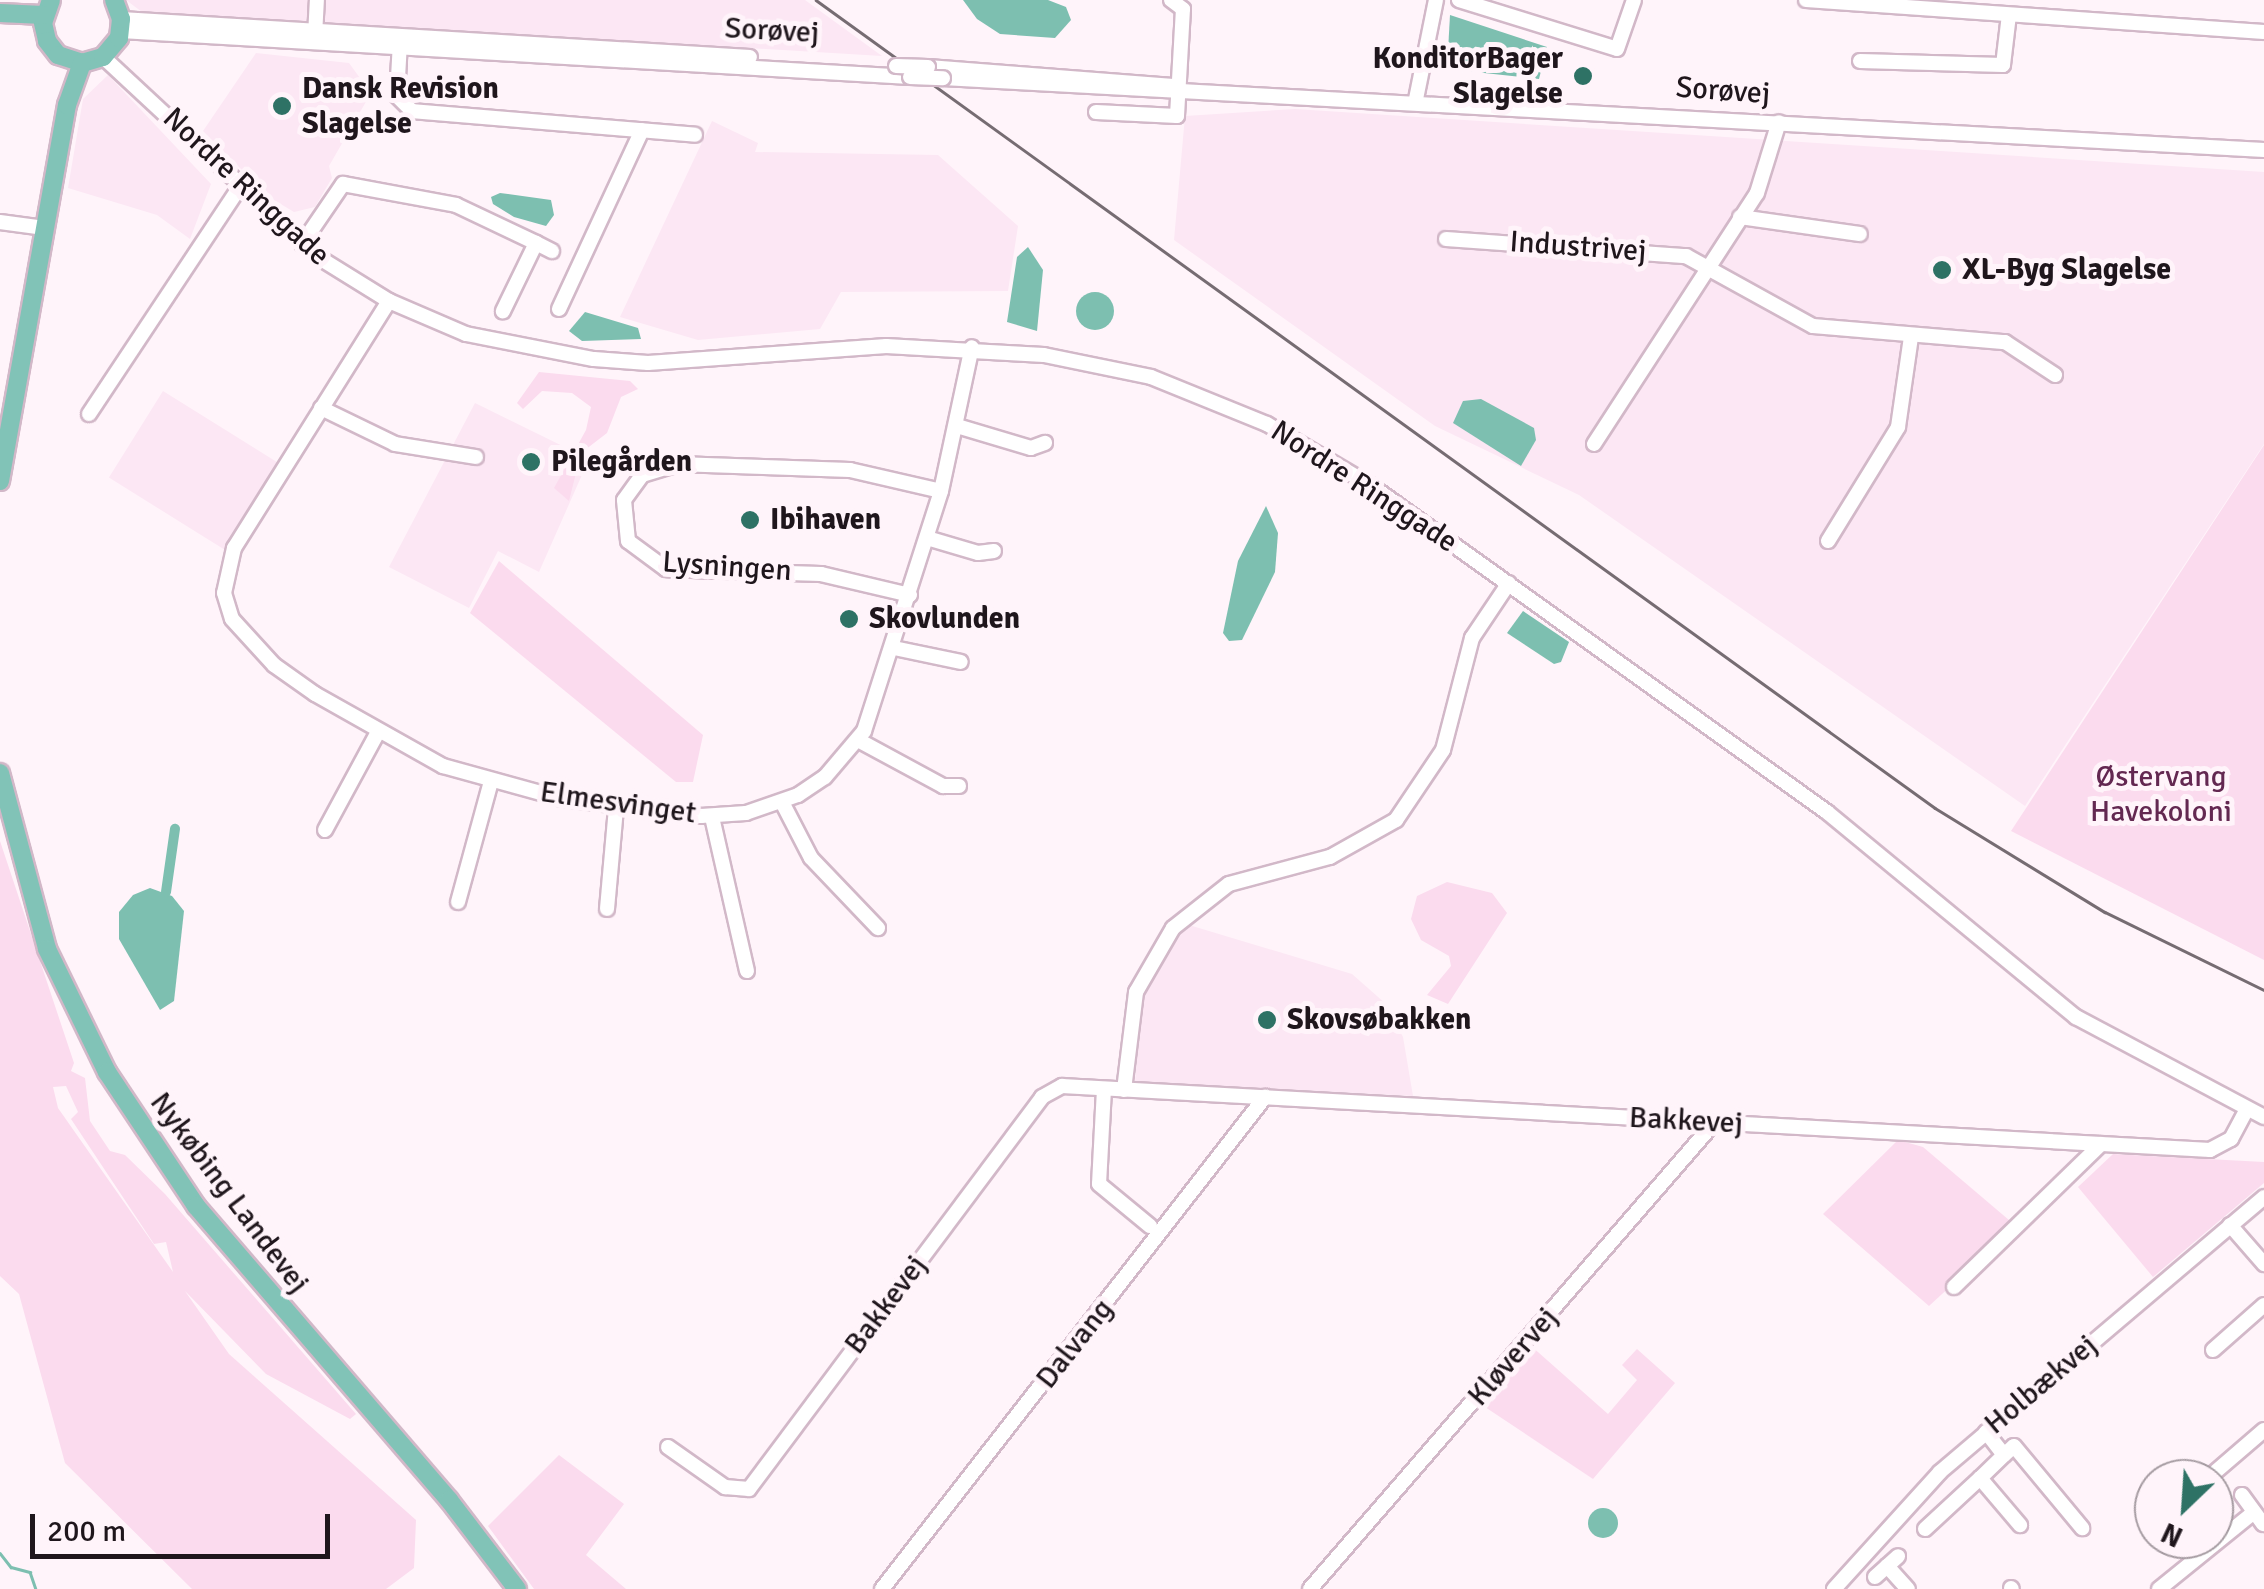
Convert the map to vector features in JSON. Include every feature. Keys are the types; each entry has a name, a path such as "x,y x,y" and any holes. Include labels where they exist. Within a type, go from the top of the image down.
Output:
{"main road":[{"path":"74,61 115,38 114,0"},
{"path":"0,13 46,13"},
{"path":"46,13 52,49 74,61"},
{"path":"0,24 46,13"},
{"path":"0,481 74,61"},
{"name":"Nykøbing Landevej","path":"0,772 48,948 106,1072 196,1206 449,1500 517,1589"}],"street":[{"path":"315,36 317,0"},
{"path":"1096,112 1176,116 1183,9 1172,0"},
{"path":"1416,99 1436,0"},
{"path":"1459,0 1508,7 1617,49 1634,0"},
{"path":"1806,0 2264,32"},
{"path":"1860,62 2003,66 2009,15"},
{"name":"Sorøvej","path":"115,38 315,36 943,78 1416,99 2264,150"},
{"name":"Nordre Ringgade","path":"115,38 142,89 239,188 302,244 389,300 466,334 594,359 704,361 833,348 972,347 1110,367 1214,400 1312,448 1509,583 1862,838 2076,1017 2264,1117"},
{"name":"Sorøvej","path":"400,42 1156,80 1179,88"},
{"path":"400,42 397,96 412,112 695,135"},
{"path":"1594,444 1769,168 1779,122"},
{"path":"559,309 642,130"},
{"path":"302,244 336,189 354,182 456,205 552,251"},
{"path":"89,414 239,188"},
{"path":"1740,217 1860,234"},
{"path":"0,222 45,228"},
{"name":"Industrivej","path":"1446,239 1665,252 1709,264 1813,326 2006,342 2054,375"},
{"path":"503,311 536,243"},
{"name":"Elmesvinget","path":"389,300 234,548 224,594 250,643 377,734 491,781 616,808 712,817 782,802 825,777 858,740 894,648 942,491 972,347"},
{"path":"1828,541 1898,428 1911,337"},
{"path":"322,408 395,444 476,457"},
{"path":"957,426 1032,448 1044,443"},
{"name":"Lysningen","path":"910,594 821,574 666,569 628,541 624,500 642,475 676,464 850,470 942,491"},
{"path":"927,538 978,553 994,550"},
{"path":"1124,1090 1136,992 1173,928 1229,884 1330,857 1396,820 1443,750 1467,652 1509,583"},
{"path":"894,648 961,662"},
{"path":"325,830 377,734"},
{"path":"858,740 942,786 959,786"},
{"path":"458,902 491,781"},
{"path":"782,802 812,858 878,928"},
{"path":"607,909 616,808"},
{"path":"712,817 747,971"},
{"name":"Bakkevej","path":"668,1447 725,1488 749,1489 1042,1097 1062,1086 2210,1150 2231,1139 2247,1110"},
{"path":"1104,1089 1098,1184 1150,1226"},
{"name":"Dalvang","path":"882,1589 1265,1097"},
{"name":"Kløvervej","path":"1310,1589 1714,1123"},
{"path":"1954,1287 2101,1144"},
{"name":"Holbækvej","path":"1834,1589 1917,1494 2264,1197"},
{"path":"2230,1226 2264,1264"},
{"path":"2213,1350 2264,1305"},
{"path":"2230,1459 2264,1430"},
{"path":"1986,1432 2004,1455"},
{"path":"1926,1529 2014,1446 2082,1528"},
{"path":"1980,1478 2020,1525"},
{"path":"2158,1589 2259,1518 2242,1495"},
{"path":"1875,1577 1893,1561 1908,1589"}],"shaded area":[{"path":"126,0 805,0 882,56 142,12"},
{"path":"963,0 1048,0 1066,7 1071,20 1055,38 1000,34 977,19"},
{"path":"1450,15 1547,47 1539,79 1447,69"},
{"path":"256,53 349,63 371,93 329,166 332,178 315,207 294,212 269,197 203,131"},
{"path":"108,75 211,184 190,239 157,215 68,188 83,99"},
{"path":"1295,109 2264,172 2264,444 2025,806 1579,495 1435,426 1174,240 1185,116"},
{"path":"712,121 758,143 755,152 938,155 1018,226 1008,291 841,292 820,329 698,340 620,317"},
{"path":"500,193 551,200 554,215 546,226 514,217 493,204 491,197"},
{"path":"1028,247 1043,270 1037,331 1007,322 1017,257"},
{"path":"1095,292 1108,298 1114,311 1108,324 1095,330 1082,324 1076,311 1082,298"},
{"path":"585,312 638,328 641,339 582,341 569,331"},
{"path":"163,391 279,464 225,550 109,478"},
{"path":"1481,399 1534,428 1536,440 1521,466 1453,423 1463,401"},
{"path":"475,403 589,459 539,572 498,551 469,608 389,567"},
{"path":"1266,506 1278,533 1275,572 1242,640 1229,641 1223,633 1238,561"},
{"path":"1523,611 1569,642 1561,662 1554,664 1507,633"},
{"path":"150,888 172,896 184,911 174,1001 160,1010 119,939 119,912 133,895"},
{"name":"Skovsøbakken","path":"1189,925 1352,974 1386,1004 1403,1037 1413,1096 1135,1082 1142,995 1161,957"},
{"path":"1603,1508 1617,1517 1618,1523 1609,1537 1603,1538 1589,1529 1588,1523 1597,1509"}],"green space":[{"path":"539,372 630,381 638,389 621,397 607,433 581,453 569,501 554,488 586,430 591,407 572,393 542,391 523,409 517,403"},
{"name":"Østervang Havekoloni","path":"2264,445 2264,960 2011,831"},
{"path":"499,561 703,735 693,782 676,782 470,613"},
{"path":"0,841 74,1063 71,1071 85,1078 90,1121 110,1151 125,1155 165,1194 356,1414 350,1419 266,1374 185,1291 229,1354 416,1520 414,1568 386,1589 192,1589 65,1463 19,1294 0,1276","holes":["66,1086 78,1112 71,1119 154,1244 166,1242 173,1272 58,1108 53,1087"]},
{"path":"1447,882 1492,893 1507,913 1448,1004 1427,995 1451,966 1449,956 1421,940 1411,919 1417,896"},
{"path":"1898,1140 1923,1147 2016,1226 1929,1306 1823,1214"},
{"path":"2113,1154 2264,1162 2264,1183 2153,1277 2078,1187"},
{"path":"1530,1345 1608,1414 1637,1380 1622,1365 1637,1349 1675,1383 1593,1479 1482,1405"},
{"path":"559,1455 624,1504 586,1555 626,1589 534,1589 488,1526"}],"waterway":[{"path":"166,892 175,829"},
{"path":"0,1553 11,1567 30,1572 36,1589"}],"railway":[{"path":"816,0 1935,808 2105,912 2264,990"}],"place":[{"name":"KonditorBager Slagelse","path":"1583,76"},
{"name":"Dansk Revision Slagelse","path":"282,106"},
{"name":"XL-Byg Slagelse","path":"1942,270"},
{"name":"Pilegården","path":"531,462"},
{"name":"Ibihaven","path":"750,520"},
{"name":"Skovlunden","path":"849,619"},
{"name":"Skovsøbakken","path":"1267,1020"}]}
